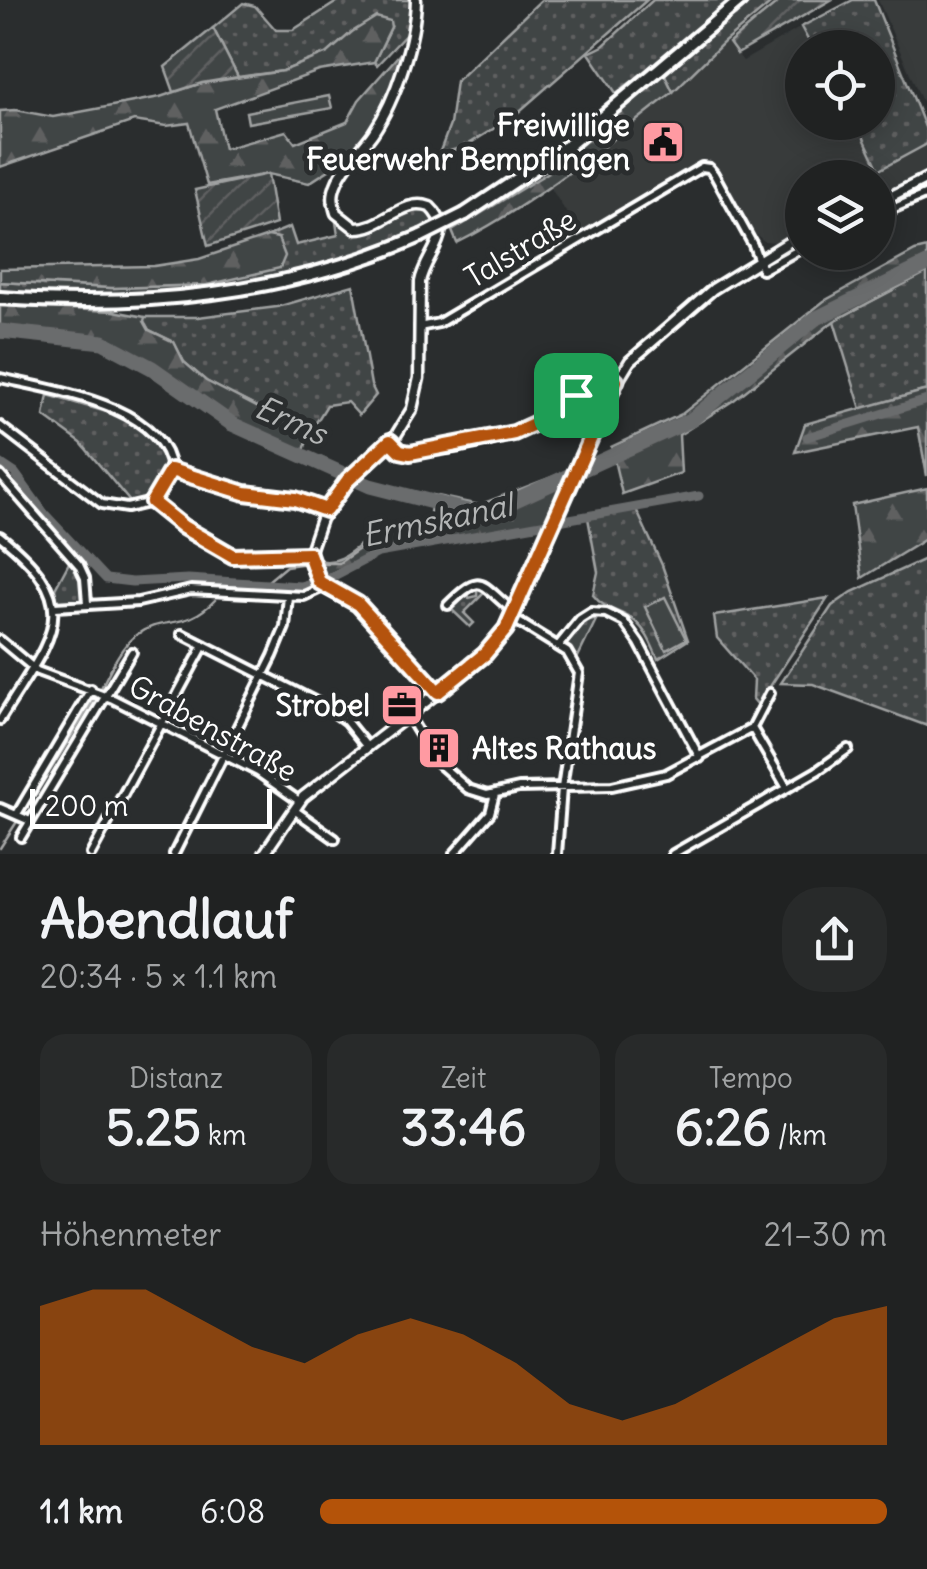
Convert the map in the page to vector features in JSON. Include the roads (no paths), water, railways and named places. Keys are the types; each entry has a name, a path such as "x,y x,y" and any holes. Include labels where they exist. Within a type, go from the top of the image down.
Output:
{"highway":[{"path":"0,298 118,302 213,295 326,272 421,236 464,214 569,145 741,0"}],"street":[{"path":"416,0 411,41 380,121 338,180 333,194 336,213 355,228 377,225 413,204 426,205 438,215 443,233 422,273 415,400 390,441 340,489 326,510 310,556 323,586 358,604 438,692"},
{"name":"Talstraße","path":"418,328 439,324 706,166 714,174 758,260"},
{"path":"895,194 927,178"},
{"path":"895,208 927,194"},
{"path":"264,854 296,805 489,650 513,615 616,381 639,350 714,289 785,244"},
{"path":"758,260 766,270 785,258"},
{"path":"0,378 128,414 162,443 171,470 152,502 116,509 102,504 0,426"},
{"path":"390,441 400,451 410,453 500,437 538,422 594,383 606,378 616,381"},
{"path":"171,470 245,493 295,499 326,510"},
{"path":"0,475 79,565 87,587 87,603"},
{"path":"152,502 192,533 233,556 310,556"},
{"path":"0,536 44,583 55,607 52,630 0,720"},
{"path":"448,604 468,585 486,587 513,615 559,646 576,664 579,682 562,788 557,854"},
{"path":"55,607 138,602 191,590 288,596 311,594 323,586"},
{"path":"174,854 264,675 284,626 288,596"},
{"path":"559,646 580,619 591,612 612,615 624,622 700,758"},
{"path":"182,634 338,714 367,747"},
{"name":"Grabenstraße","path":"0,640 43,674 105,695 269,778 335,839"},
{"path":"91,854 204,645"},
{"path":"21,837 132,652"},
{"path":"18,814 92,690"},
{"path":"408,715 435,760 474,792 495,794 519,788 631,782 666,774 752,728 770,693"},
{"path":"752,728 787,788"},
{"path":"673,854 848,749 839,749"},
{"path":"454,854 490,813 495,794"},
{"path":"0,808 30,820"}],"waterway":[{"name":"Erms","path":"0,331 103,342 152,368 232,424 370,486 483,515 691,420 815,319 927,264"},
{"name":"Ermskanal","path":"807,437 927,400"},
{"name":"Ermskanal","path":"0,463 15,473 44,513 106,579 132,582 188,579 300,586 332,577 378,553 699,496"},
{"path":"316,563 339,563 385,531 483,515"},
{"path":"262,586 286,566 308,563"},
{"path":"101,688 120,652 136,635 194,616 215,600"},
{"path":"24,813 95,698"},
{"path":"0,848 18,820"}],"place":[{"name":"Freiwillige Feuerwehr Bempflingen","path":"663,142"},
{"name":"Strobel","path":"402,705"},
{"name":"Altes Rathaus","path":"439,748"}]}
